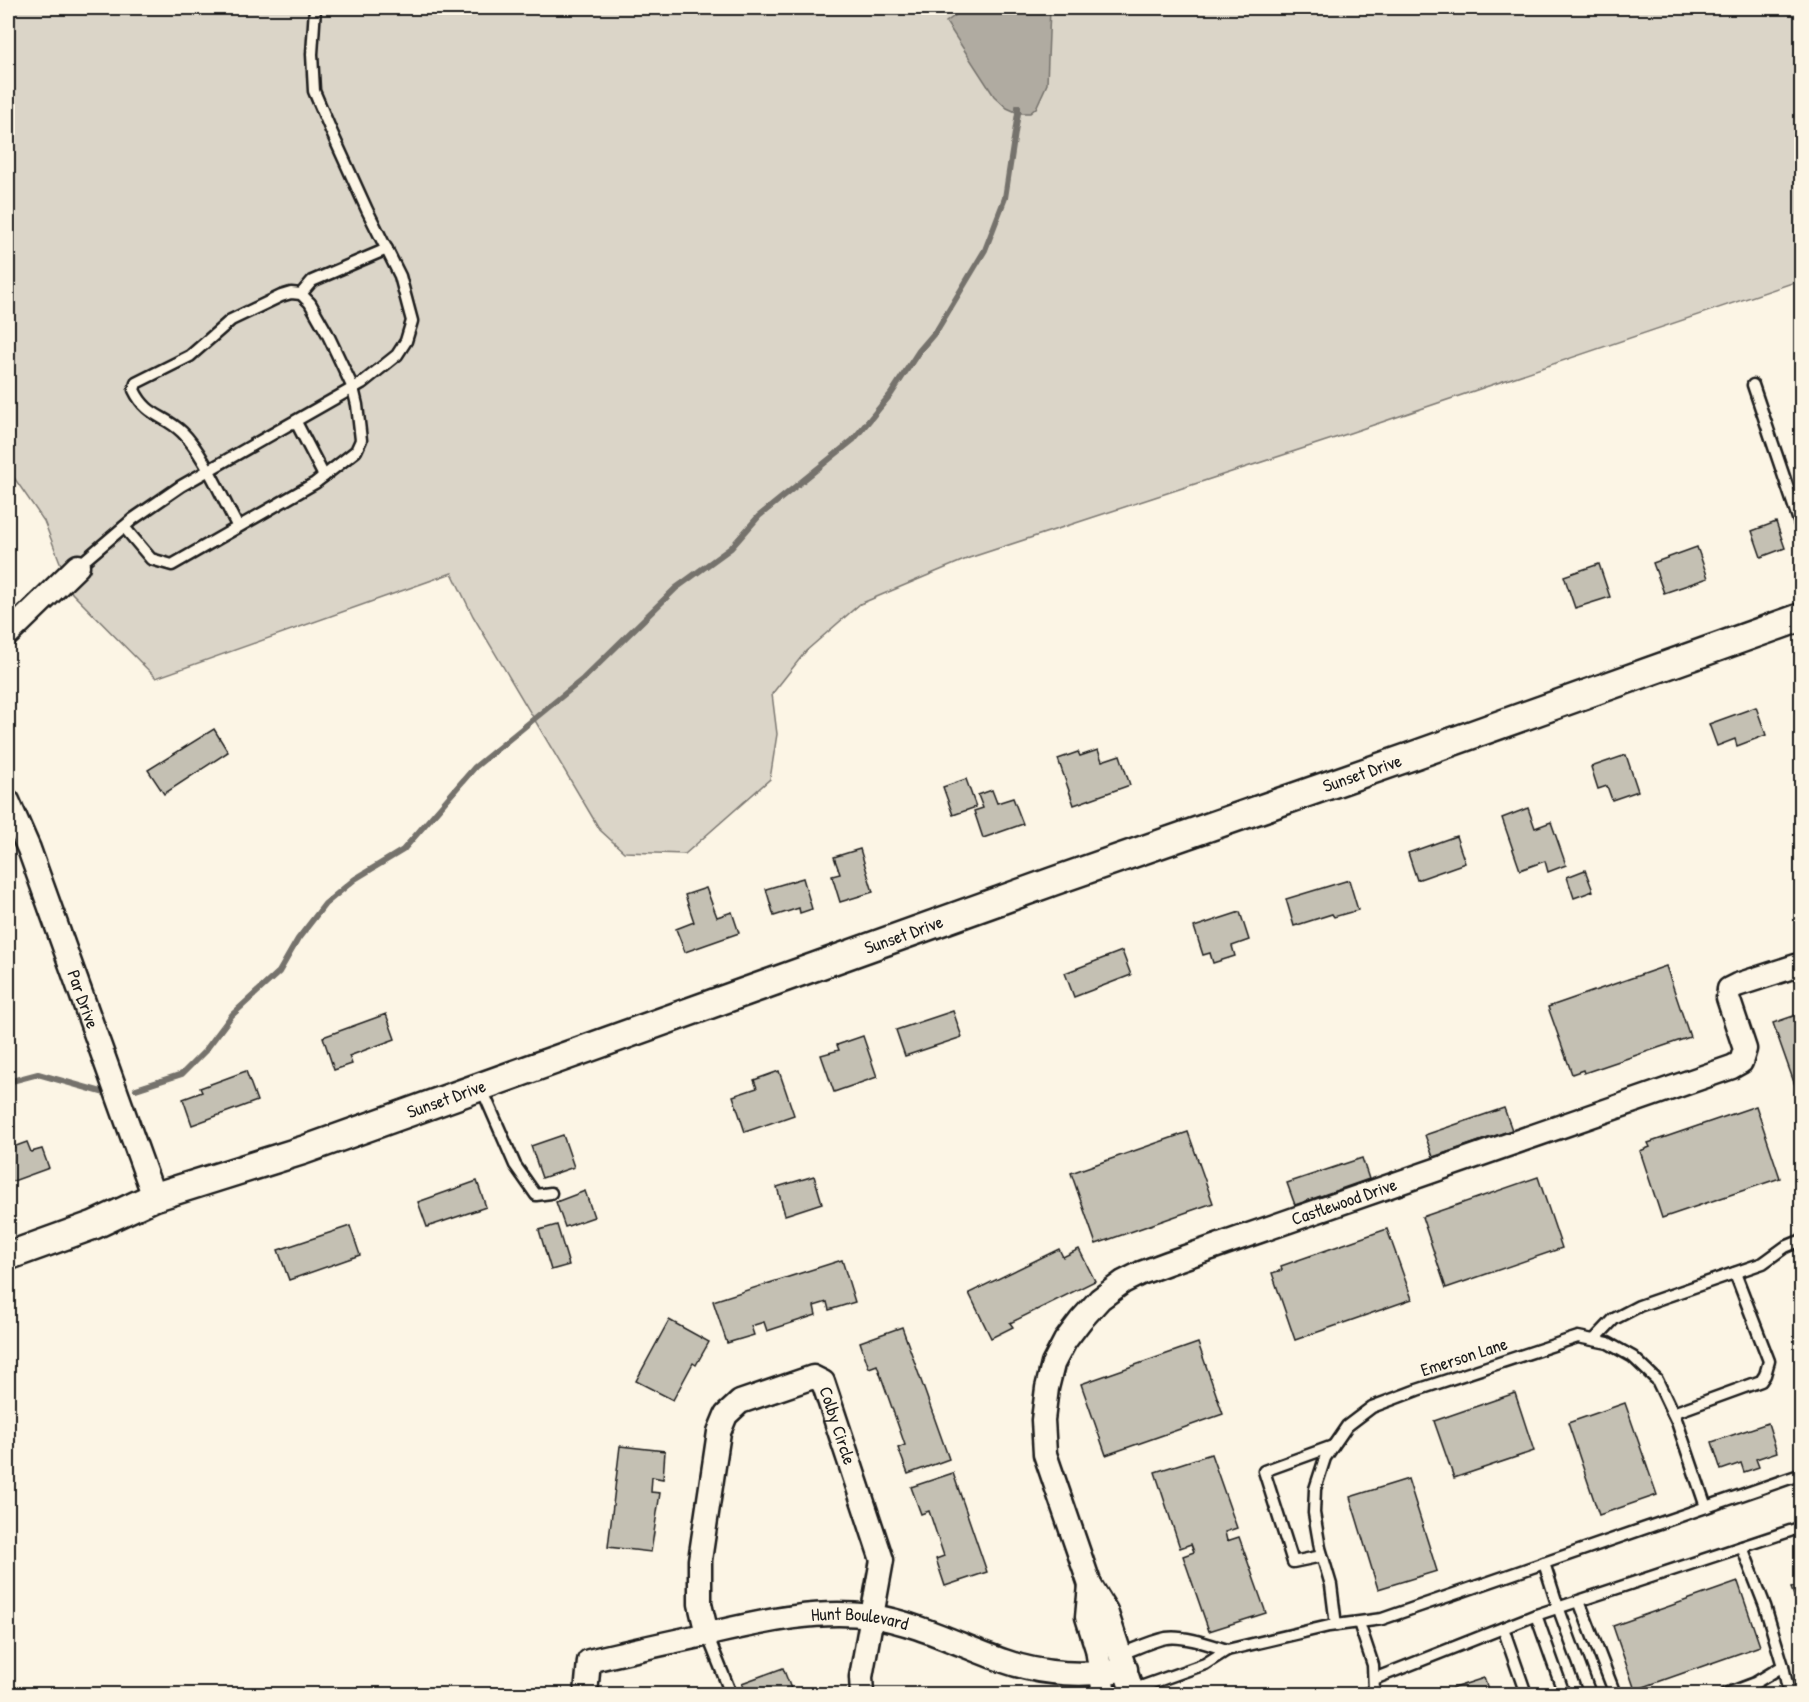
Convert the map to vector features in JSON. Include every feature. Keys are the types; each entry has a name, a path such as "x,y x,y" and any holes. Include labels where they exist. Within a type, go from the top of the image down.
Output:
{"street":[{"path":"8,634 78,566"},
{"name":"Sunset Drive","path":"8,1256 94,1225 154,1197 304,1150 1802,616"},
{"name":"Par Drive","path":"8,801 29,849 154,1197"},
{"name":"Castlewood Drive","path":"1128,1677 1106,1611 1090,1585 1046,1454 1043,1420 1053,1364 1065,1341 1100,1299 1123,1282 1168,1263 1732,1067 1741,1062 1745,1049 1728,998 1729,989 1802,964"},
{"name":"Colby Circle","path":"707,1634 700,1604 699,1560 719,1432 726,1415 740,1402 813,1377 823,1382 882,1560 861,1677 862,1695"},
{"name":"Castlewood Drive","path":"1090,1585 1087,1617 1097,1649 1103,1684"},
{"name":"Hunt Boulevard","path":"586,1695 589,1661 707,1634 794,1617 830,1613 873,1617 915,1627 1006,1662 1035,1670 1073,1674 1103,1684 1128,1677"}],"lane":[{"path":"78,566 124,527 181,486 353,388 397,355 406,341 412,321 400,276 332,134 314,91 312,54 315,8"},
{"path":"301,294 312,281 387,249"},
{"path":"124,527 151,559 172,565 238,527 324,476 356,451 361,440 353,388 322,324 310,303 301,294 291,293 281,296 231,320 190,356 136,383 134,390 147,410 181,431 193,445 238,527"},
{"path":"1754,385 1802,530"},
{"path":"296,422 324,476"},
{"path":"481,1086 515,1165 536,1195 552,1193"},
{"path":"1594,1340 1614,1319 1639,1306 1762,1263 1785,1247 1802,1240"},
{"path":"1673,1413 1761,1382 1765,1375 1769,1361 1735,1273"},
{"name":"Emerson Lane","path":"1336,1625 1331,1585 1322,1556 1314,1513 1315,1489 1325,1458 1347,1426 1372,1407 1578,1337 1608,1343 1634,1357 1657,1380 1673,1413 1706,1507"},
{"path":"1322,1556 1293,1562 1264,1471 1333,1446"},
{"path":"1128,1677 1204,1664 1227,1650 1336,1625 1382,1619 1802,1474"},
{"path":"1374,1679 1558,1607 1802,1527"},
{"path":"1742,1546 1765,1606 1789,1695"},
{"path":"1544,1563 1590,1695"},
{"path":"1579,1601 1615,1695"},
{"path":"1536,1615 1564,1695"},
{"path":"1359,1623 1373,1665 1374,1691 1365,1695"},
{"path":"1503,1628 1526,1695"},
{"path":"707,1634 731,1695"},
{"path":"1128,1677 1166,1638 1209,1644 1227,1650"},
{"path":"1726,1695 1755,1683 1783,1666"}],"shaded area":[{"path":"8,8 1801,8 1801,280 1335,438 969,558 860,604 806,651 772,694 777,734 770,779 685,854 624,852 600,830 473,616 452,573 156,678 72,593 44,521 8,469"},
{"path":"966,8 1050,8 1047,84 1036,108 1030,113 1018,113 1007,108 994,96 946,22"}],"building":[{"path":"1776,522 1785,548 1761,557 1752,531"},
{"path":"1697,547 1708,578 1664,593 1653,563"},
{"path":"1599,564 1610,597 1575,608 1564,576"},
{"path":"1756,707 1766,735 1737,746 1735,739 1717,746 1709,724"},
{"path":"214,729 228,752 164,794 148,770"},
{"path":"1098,750 1102,761 1120,755 1130,785 1074,805 1058,759 1078,752 1080,756"},
{"path":"1626,755 1638,791 1612,800 1607,786 1598,789 1591,767"},
{"path":"966,779 976,807 953,815 943,787"},
{"path":"992,790 997,803 1013,798 1023,824 983,838 974,811 983,808 978,795"},
{"path":"1528,808 1535,828 1551,822 1566,865 1548,872 1545,861 1520,870 1502,818"},
{"path":"1456,836 1465,863 1417,880 1408,853"},
{"path":"860,849 873,892 840,902 832,876 840,874 834,857"},
{"path":"1585,870 1593,891 1574,898 1567,877"},
{"path":"803,878 812,909 800,913 799,908 774,916 766,889"},
{"path":"1349,880 1358,910 1334,917 1332,914 1294,926 1286,899"},
{"path":"706,888 717,917 732,912 739,933 685,952 676,929 694,922 685,895"},
{"path":"1240,912 1249,940 1232,946 1235,956 1213,963 1210,953 1203,955 1194,927"},
{"path":"1122,951 1131,975 1074,997 1065,973"},
{"path":"1666,966 1690,1037 1584,1073 1583,1070 1572,1074 1548,1007"},
{"path":"953,1011 962,1037 905,1056 896,1030"},
{"path":"1802,1013 1802,1105 1773,1023"},
{"path":"386,1014 395,1039 349,1056 352,1064 334,1070 323,1037"},
{"path":"863,1036 877,1077 834,1092 821,1055 839,1050 837,1045"},
{"path":"246,1071 257,1101 192,1125 183,1099 202,1092 200,1088"},
{"path":"779,1071 794,1115 745,1132 733,1096 757,1088 754,1080"},
{"path":"1756,1106 1780,1178 1662,1218 1640,1151 1650,1147 1648,1143"},
{"path":"1504,1108 1512,1130 1433,1157 1425,1135"},
{"path":"1188,1132 1213,1203 1096,1244 1071,1173"},
{"path":"563,1135 574,1167 542,1178 531,1146"},
{"path":"27,1142 31,1152 42,1149 49,1168 8,1183 8,1149"},
{"path":"1362,1158 1369,1179 1295,1205 1287,1183"},
{"path":"814,1176 822,1203 785,1215 777,1187"},
{"path":"1538,1177 1562,1248 1446,1288 1422,1217"},
{"path":"477,1181 486,1207 427,1227 418,1202"},
{"path":"585,1191 594,1217 565,1227 556,1202"},
{"path":"557,1225 569,1265 551,1270 539,1230"},
{"path":"350,1226 360,1255 289,1280 278,1250"},
{"path":"1387,1229 1412,1299 1295,1340 1272,1273 1282,1270 1281,1266"},
{"path":"1059,1249 1063,1257 1079,1249 1095,1281 1010,1323 1013,1327 991,1338 969,1293"},
{"path":"842,1260 855,1302 829,1310 827,1302 814,1306 816,1315 767,1331 764,1322 751,1326 754,1335 727,1343 713,1301"},
{"path":"669,1320 709,1342 696,1365 693,1363 673,1400 636,1381"},
{"path":"902,1327 949,1459 908,1474 898,1448 905,1445 877,1365 869,1368 860,1342"},
{"path":"1198,1343 1223,1414 1106,1455 1081,1384"},
{"path":"1515,1393 1534,1451 1454,1478 1434,1421"},
{"path":"1625,1403 1657,1495 1599,1515 1568,1423"},
{"path":"1768,1423 1777,1452 1756,1459 1759,1467 1744,1472 1741,1463 1721,1470 1712,1442"},
{"path":"620,1446 665,1451 663,1479 652,1477 651,1492 660,1493 651,1552 608,1547"},
{"path":"1211,1454 1237,1528 1225,1532 1227,1541 1239,1537 1266,1613 1209,1631 1183,1556 1194,1552 1191,1544 1180,1548 1155,1472"},
{"path":"953,1473 987,1572 945,1586 936,1559 944,1556 929,1511 921,1514 911,1487"},
{"path":"1408,1479 1437,1571 1378,1589 1350,1497"},
{"path":"1738,1582 1760,1646 1635,1690 1613,1626"},
{"path":"1802,1584 1802,1616 1791,1588"},
{"path":"783,1668 793,1694 747,1694 742,1683"},
{"path":"1484,1678 1490,1694 1435,1694"}],"waterway":[{"path":"136,1089 182,1074 205,1051 232,1015 279,972 298,939 325,904 355,879 403,850 475,767 583,679 676,588 731,548 759,516 853,440 891,394 919,351 937,330 985,250 1005,198 1018,107"},
{"path":"8,1082 38,1074 105,1093"}]}
